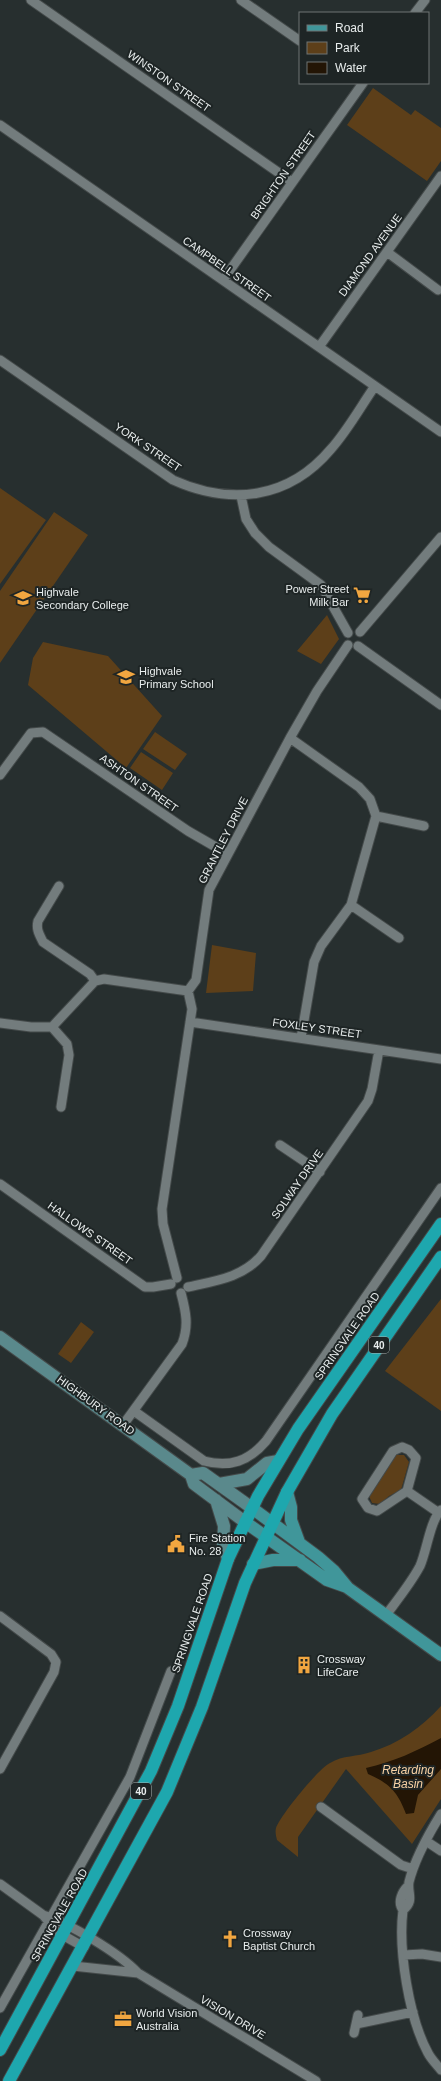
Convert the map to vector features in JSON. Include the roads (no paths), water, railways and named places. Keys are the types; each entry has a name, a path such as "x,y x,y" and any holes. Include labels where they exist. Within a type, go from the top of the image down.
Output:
{"highway":[{"name":"SPRINGVALE ROAD","path":"0,2050 128,1816 156,1760 178,1706 228,1559 252,1508 278,1461 307,1416 441,1224"},
{"name":"40","path":"10,2081 158,1810 180,1764 253,1564 287,1492 329,1418 441,1256"}],"main road":[{"name":"HIGHBURY ROAD","path":"0,1337 191,1475 194,1484 245,1522 327,1580 348,1588 441,1654"},
{"path":"219,1484 247,1478 267,1463 278,1461"},
{"name":"HIGHBURY ROAD","path":"191,1475 203,1473 272,1522 334,1571 348,1588"},
{"path":"287,1492 291,1507 291,1520 299,1542"},
{"path":"216,1500 224,1526 223,1544 228,1559"},
{"path":"253,1564 273,1560 300,1560"}],"street":[{"name":"WINSTON STREET","path":"31,0 292,182"},
{"path":"241,0 299,40"},
{"path":"417,12 425,0"},
{"name":"BRIGHTON STREET","path":"223,280 362,84"},
{"name":"CAMPBELL STREET","path":"0,125 441,432"},
{"name":"DIAMOND AVENUE","path":"319,347 441,176"},
{"path":"387,252 438,290"},
{"name":"YORK STREET","path":"0,360 174,480 206,492 241,496 258,494 278,488 298,478 315,465 332,449 375,386"},
{"path":"241,496 246,519 256,533 269,547 321,585 348,633"},
{"path":"360,632 441,537"},
{"path":"360,632 353,630 348,633 345,640 348,645 352,647 358,646 441,705"},
{"path":"358,646 362,640 360,632"},
{"name":"GRANTLEY DRIVE","path":"188,991 196,980 209,890 290,738 317,691 348,645"},
{"name":"ASHTON STREET","path":"0,775 31,732 37,731 49,736 188,832 228,854"},
{"path":"290,738 359,787 370,799 376,816 351,905 321,946 314,962 301,1038"},
{"path":"376,816 424,826"},
{"path":"60,886 38,921 37,926 39,935 43,942 90,974 95,981"},
{"path":"351,905 399,938"},
{"path":"0,1023 31,1027 52,1027 95,981 104,979 188,991 192,1009 162,1209 163,1224 174,1281 173,1289 184,1290"},
{"name":"FOXLEY STREET","path":"190,1022 441,1059"},
{"path":"52,1027 67,1044 68,1055 60,1107"},
{"name":"SOLWAY DRIVE","path":"184,1290 233,1276 247,1269 257,1261 368,1101 372,1089 379,1050"},
{"path":"280,1145 320,1172"},
{"name":"HALLOWS STREET","path":"0,1184 145,1286 153,1287 174,1281"},
{"name":"SPRINGVALE ROAD","path":"229,1464 252,1456 266,1441 441,1188"},
{"path":"123,1425 182,1344 187,1323 184,1290 185,1282 174,1281"},
{"name":"HIGHBURY ROAD","path":"134,1411 199,1459 217,1464 229,1464"},
{"path":"402,1447 409,1450 416,1458 408,1491 378,1511 368,1508 362,1499 393,1451 402,1447"},
{"path":"386,1615 420,1565 426,1552 434,1519 440,1512 408,1491"},
{"path":"0,1616 51,1654 56,1665 54,1672 0,1769"},
{"name":"SPRINGVALE ROAD","path":"0,2008 47,1918 132,1773 170,1671"},
{"path":"321,1807 401,1865 413,1869"},
{"path":"441,1814 413,1869 408,1886 402,1895 400,1903 403,1910 404,1955 413,2012 429,2054 441,2070"},
{"path":"426,1841 441,1851"},
{"name":"VISION DRIVE","path":"0,1884 65,1931 131,1966 138,1973 316,2081"},
{"path":"404,1955 422,1954 441,1957"},
{"name":"VISION DRIVE","path":"73,1966 138,1973"},
{"path":"354,2034 357,2019 413,2012"}],"water":[{"name":"Retarding Basin","path":"441,1738 441,1769 418,1795 414,1813 406,1814 400,1800 392,1789 382,1781 368,1774 366,1768 405,1756"}],"place":[{"name":"Power Street Milk Bar","path":"362,595"},
{"name":"Highvale Secondary College","path":"23,598"},
{"name":"Highvale Primary School","path":"126,677"},
{"name":"Fire Station No. 28","path":"176,1544"},
{"name":"Crossway LifeCare","path":"304,1665"},
{"name":"Crossway Baptist Church","path":"230,1939"},
{"name":"World Vision Australia","path":"123,2019"}]}
